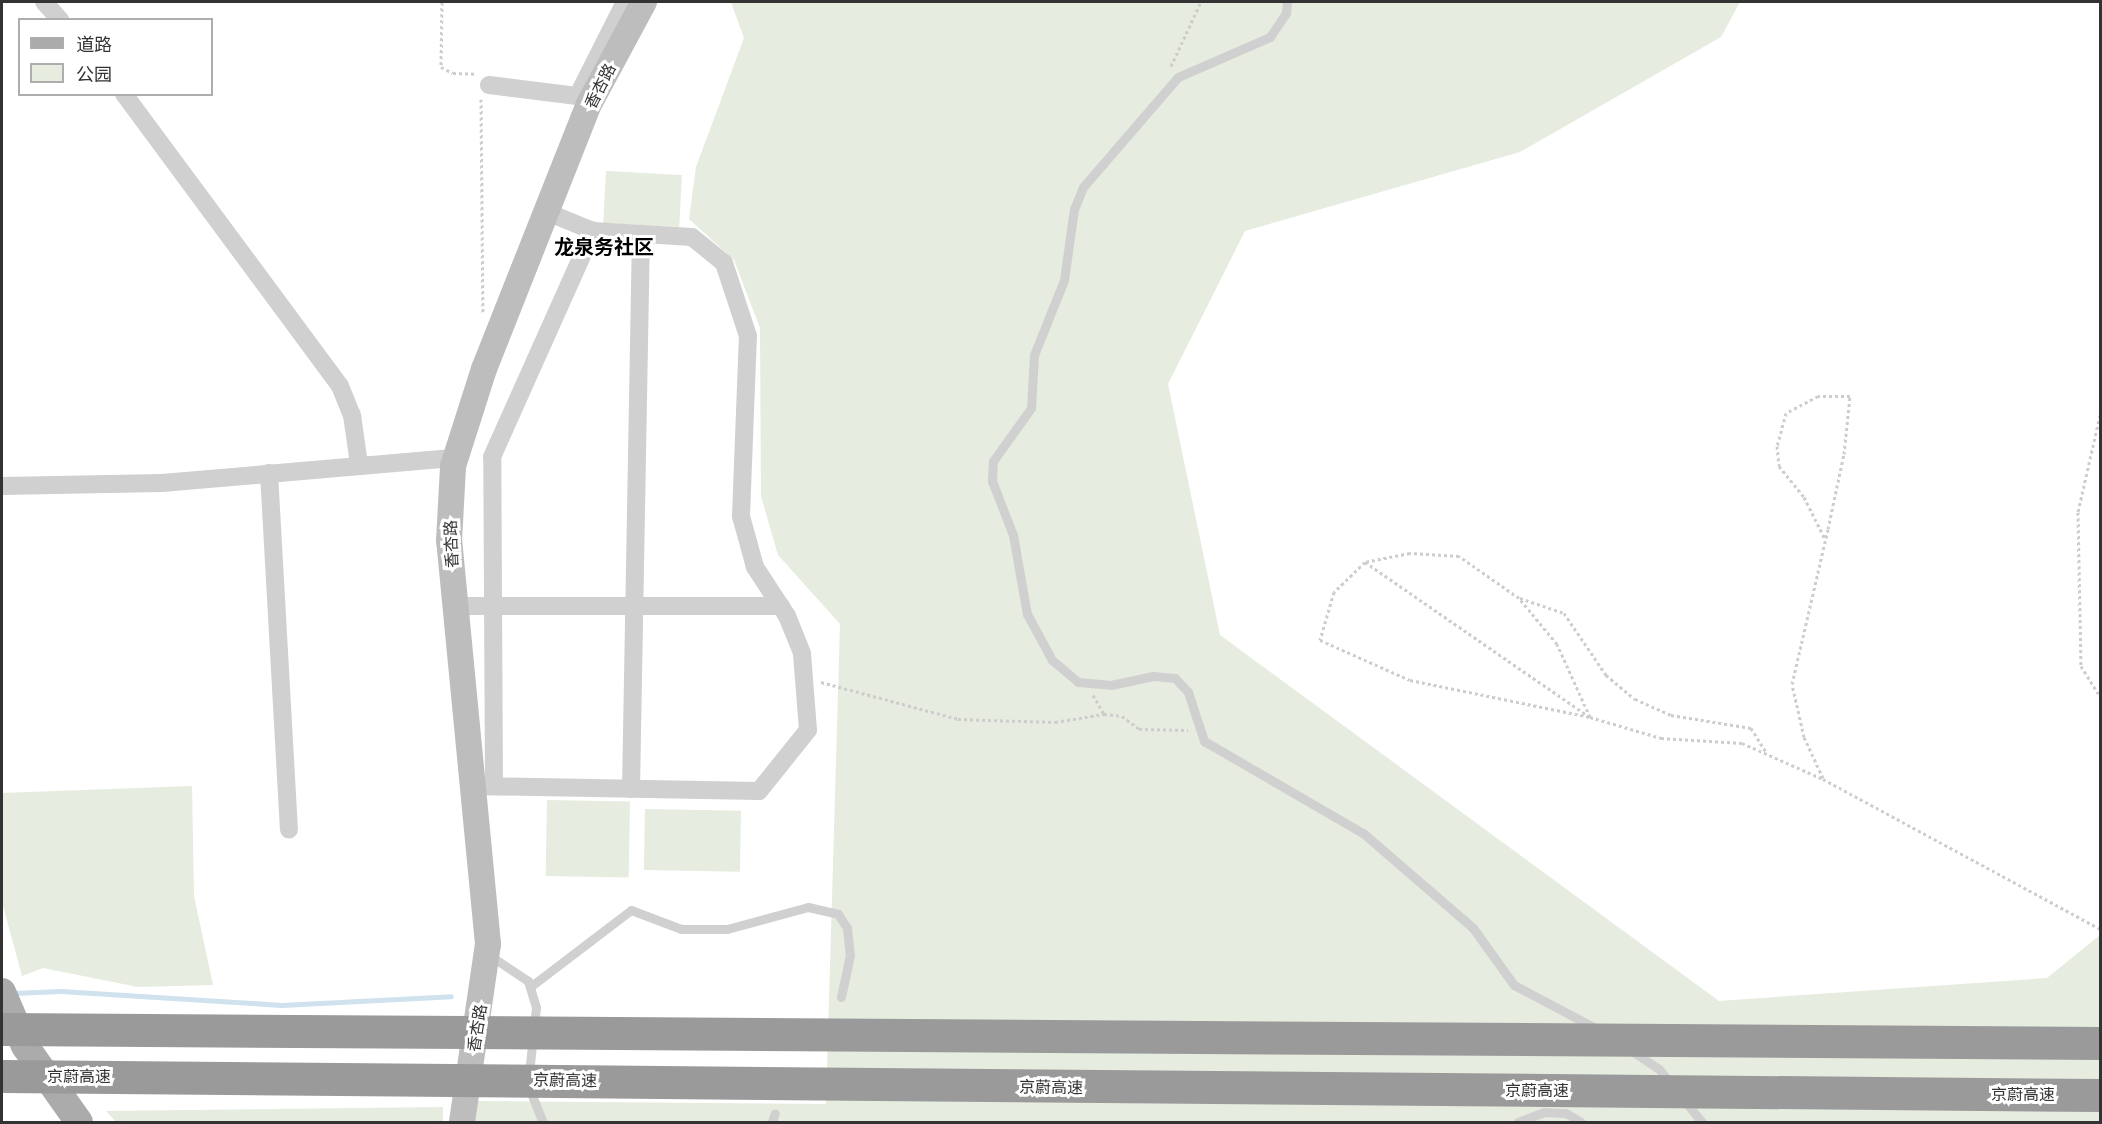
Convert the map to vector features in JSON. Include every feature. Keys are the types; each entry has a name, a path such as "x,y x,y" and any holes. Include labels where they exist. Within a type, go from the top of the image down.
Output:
{"highway":[{"path":"13,1037 2100,1042"},
{"name":"京蔚高速","path":"2,1076 2100,1095"}],"main road":[{"path":"2,992 13,1037 79,1122"}],"street":[{"path":"44,2 58,18"},
{"path":"489,85 585,96 625,2"},
{"name":"香杏路","path":"462,1122 487,954 484,786 455,606 448,541 456,458 484,369 547,212 585,96 644,2"},
{"path":"125,96 340,386 352,415 359,464"},
{"path":"547,212 593,231 692,237 724,263 730,278 748,336 741,516 755,567 781,606 802,653 808,730 759,790 484,786 494,607 492,458 593,231"},
{"path":"631,789 641,234"},
{"path":"2,486 162,483 359,464 456,458"},
{"path":"269,473 289,829"},
{"path":"455,606 781,606"}],"lane":[{"path":"1287,2 1286,13 1270,37 1174,82 1083,187 1074,209 1064,280 1034,355 1031,408 993,461 992,481 1013,535 1027,614 1052,660 1087,685 1153,676 1175,678 1188,692 1204,741 1364,833 1473,928 1514,985 1572,1013 1659,1069 1702,1122"},
{"path":"530,987 631,910 681,929 727,928 808,907 838,914 847,928 850,955 841,997"},
{"path":"487,954 528,981 536,1007 528,1063 530,1093 543,1122"},
{"path":"1518,1122 1544,1112 1566,1113 1581,1122"}],"path":[{"path":"442,2 441,67 453,73 480,74 489,85 481,110 483,323"},
{"path":"1174,82 1173,56 1201,2"},
{"path":"1823,779 1804,737 1792,684 1826,539 1844,454 1850,396 1818,396 1786,413 1777,446 1779,466 1804,496 1826,539"},
{"path":"2100,416 2078,512 2081,666 2100,697"},
{"path":"1590,717 1557,644 1519,598 1459,556 1410,553 1365,562 1334,592 1320,640 1410,680 1590,717 1661,738 1742,743 1823,779 2100,929"},
{"path":"1365,562 1590,717"},
{"path":"1519,598 1564,613 1606,675 1635,699 1671,715 1751,728 1767,754"},
{"path":"804,679 958,720 1055,722 1104,714 1122,716 1139,729 1200,730"},
{"path":"1087,685 1104,714"}],"green space":[{"path":"731,2 1740,2 1721,37 1520,152 1245,231 1168,384 1220,635 1719,1001 2047,978 2100,935 2100,1122 472,1122 472,1101 826,1104 840,624 778,555 761,496 760,328 734,260 689,219 696,167 744,38"},
{"path":"606,171 682,175 679,227 603,223"},
{"path":"192,786 194,896 213,985 138,987 43,968 22,976 2,902 2,793"},
{"path":"547,800 630,801 629,877 546,876"},
{"path":"645,809 741,811 740,872 644,870"},
{"path":"443,1107 443,1122 116,1122 106,1111"}],"waterway":[{"path":"13,993 61,991 282,1005 451,996"}],"district":[{"name":"龙泉务社区","path":"604,246"}]}
